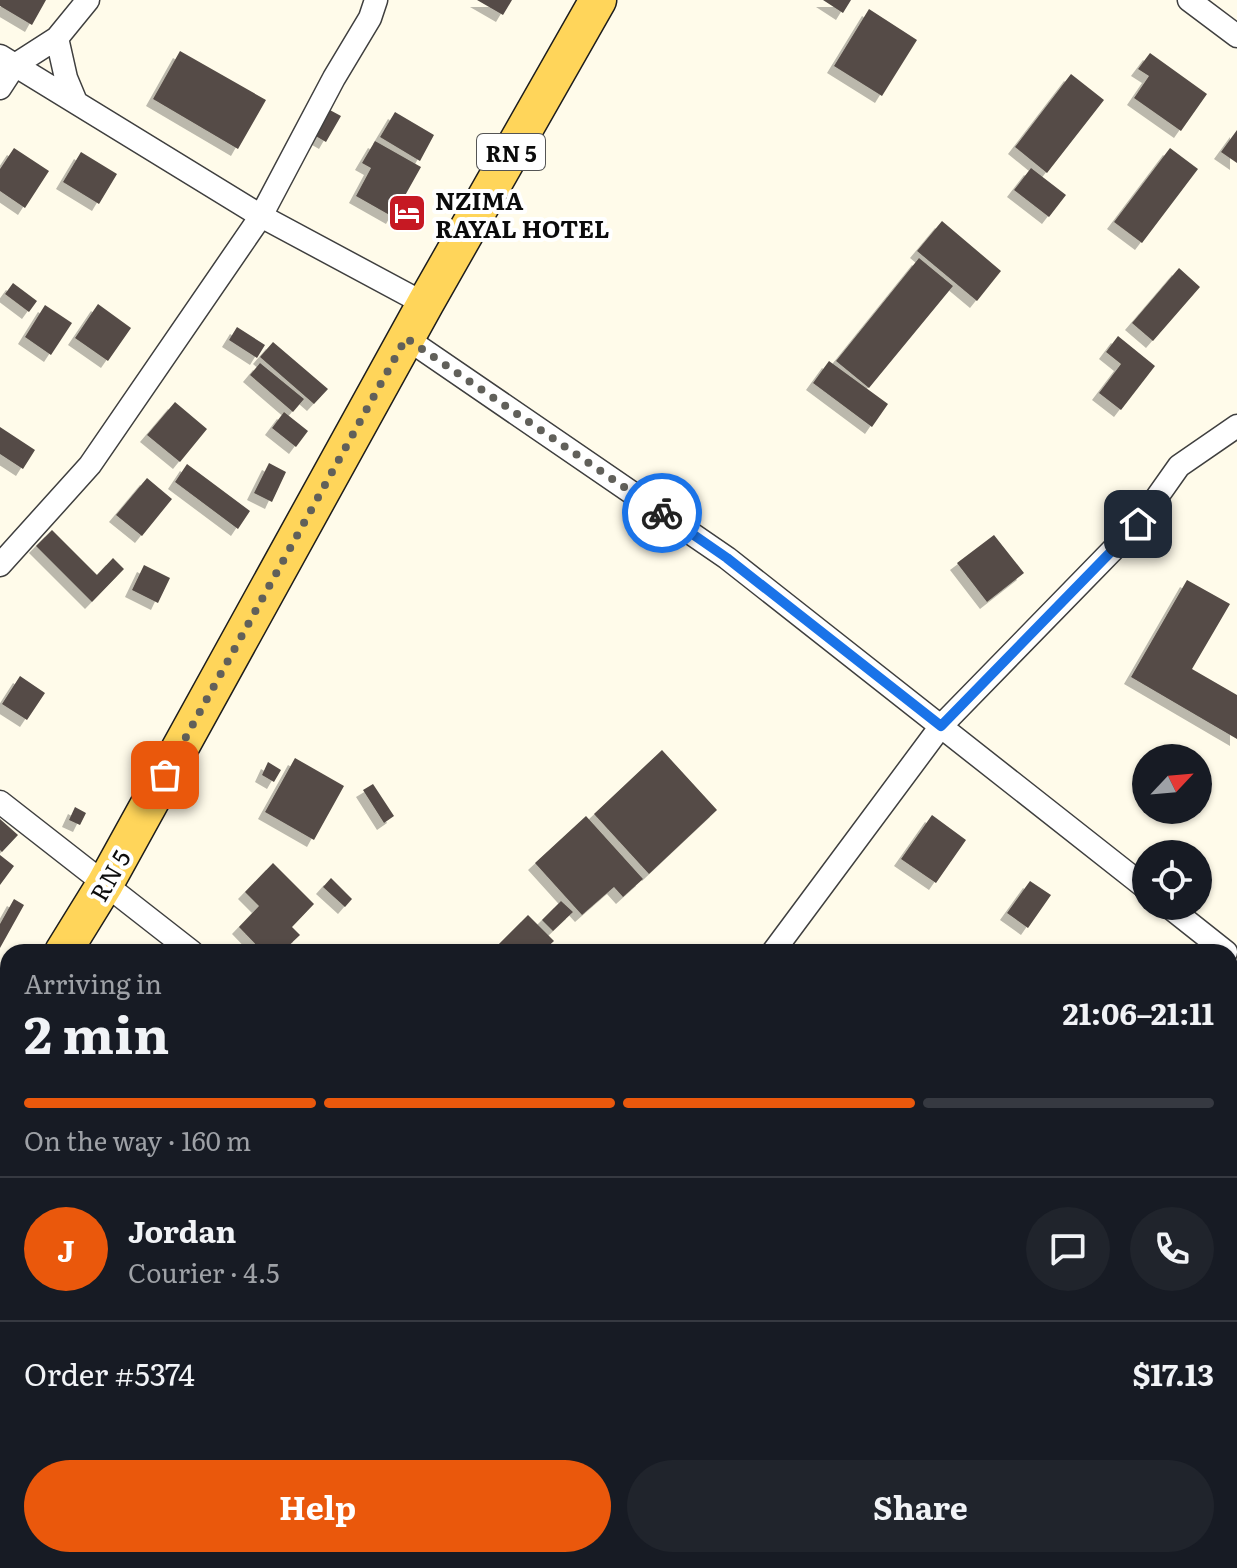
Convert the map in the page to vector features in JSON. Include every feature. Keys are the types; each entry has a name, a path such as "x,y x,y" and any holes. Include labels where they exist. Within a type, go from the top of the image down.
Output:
{"main road":[{"name":"RN 5","path":"68,944 105,884 406,338 598,0"}],"street":[{"path":"7,60 57,38 88,0"},
{"path":"0,565 90,465 261,216 334,78 370,18 376,0"},
{"path":"1189,0 1237,36"},
{"path":"57,38 66,78 76,102"},
{"path":"0,88 7,60"},
{"path":"7,60 261,216 425,304"},
{"path":"406,338 727,558 1132,877"},
{"path":"779,944 941,726 1138,524 1179,466 1237,426"},
{"path":"0,802 182,944"},
{"path":"1186,920 1216,944"}],"building":[{"path":"0,0 46,0 32,25 0,6"},
{"path":"477,0 512,0 503,15"},
{"path":"823,0 851,0 843,13"},
{"path":"869,9 917,40 882,96 834,66"},
{"path":"180,51 266,100 238,149 153,99"},
{"path":"1150,53 1207,94 1181,131 1134,98 1149,76 1138,69"},
{"path":"1071,74 1104,100 1047,173 1015,147"},
{"path":"328,109 341,116 326,142 314,135"},
{"path":"395,112 434,135 420,161 380,137"},
{"path":"1237,130 1237,163 1221,152"},
{"path":"375,141 421,167 393,217 356,196 371,168 362,163"},
{"path":"14,148 49,171 25,208 0,191 0,169"},
{"path":"1170,148 1198,169 1142,243 1114,222"},
{"path":"81,152 117,174 99,204 63,182"},
{"path":"1031,168 1066,195 1049,217 1014,190"},
{"path":"942,221 1001,271 977,301 917,251"},
{"path":"919,258 953,286 869,388 836,361"},
{"path":"1179,268 1200,287 1153,341 1132,323"},
{"path":"13,283 37,301 29,312 5,294"},
{"path":"98,304 131,328 108,361 75,338"},
{"path":"45,305 72,323 51,355 25,337"},
{"path":"237,327 265,345 257,358 229,340"},
{"path":"1118,336 1155,366 1121,410 1099,393 1121,364 1106,352"},
{"path":"273,342 328,389 314,404 260,357"},
{"path":"829,361 888,404 872,427 813,383"},
{"path":"260,363 304,399 293,412 250,375"},
{"path":"175,402 207,429 180,462 147,435"},
{"path":"284,412 308,431 296,447 272,428"},
{"path":"0,427 35,450 23,469 0,454"},
{"path":"269,463 286,472 272,502 254,493"},
{"path":"187,464 250,511 238,529 175,482"},
{"path":"147,478 172,499 142,536 116,515"},
{"path":"52,530 97,575 113,558 124,569 92,602 36,546"},
{"path":"994,535 1024,573 987,602 957,563"},
{"path":"144,565 170,578 158,603 132,590"},
{"path":"1187,580 1230,604 1192,669 1237,695 1237,739 1131,677"},
{"path":"20,676 45,693 27,720 2,704"},
{"path":"662,750 717,810 649,874 594,814"},
{"path":"295,758 344,786 314,840 265,812"},
{"path":"268,762 281,770 274,782 262,775"},
{"path":"373,784 394,816 384,823 363,790"},
{"path":"75,807 86,813 80,825 69,820"},
{"path":"932,815 966,840 936,883 901,859"},
{"path":"586,816 643,879 623,897 614,887 582,915 535,863"},
{"path":"0,819 18,835 2,852 0,850"},
{"path":"0,855 14,866 0,885"},
{"path":"273,863 314,904 292,927 300,935 290,944 255,944 239,927 259,906 245,892"},
{"path":"331,878 352,899 345,907 323,887"},
{"path":"1030,881 1051,895 1028,928 1007,913"},
{"path":"14,899 24,905 2,944 0,924"},
{"path":"561,901 573,912 553,931 542,920"},
{"path":"528,915 554,941 551,944 499,944"}],"way so far":[{"path":"165,775 406,338 662,513"}],"place":[{"name":"NZIMA RAYAL HOTEL","path":"407,213"}],"route":[{"path":"662,513 727,558 941,726 1138,524"}]}
